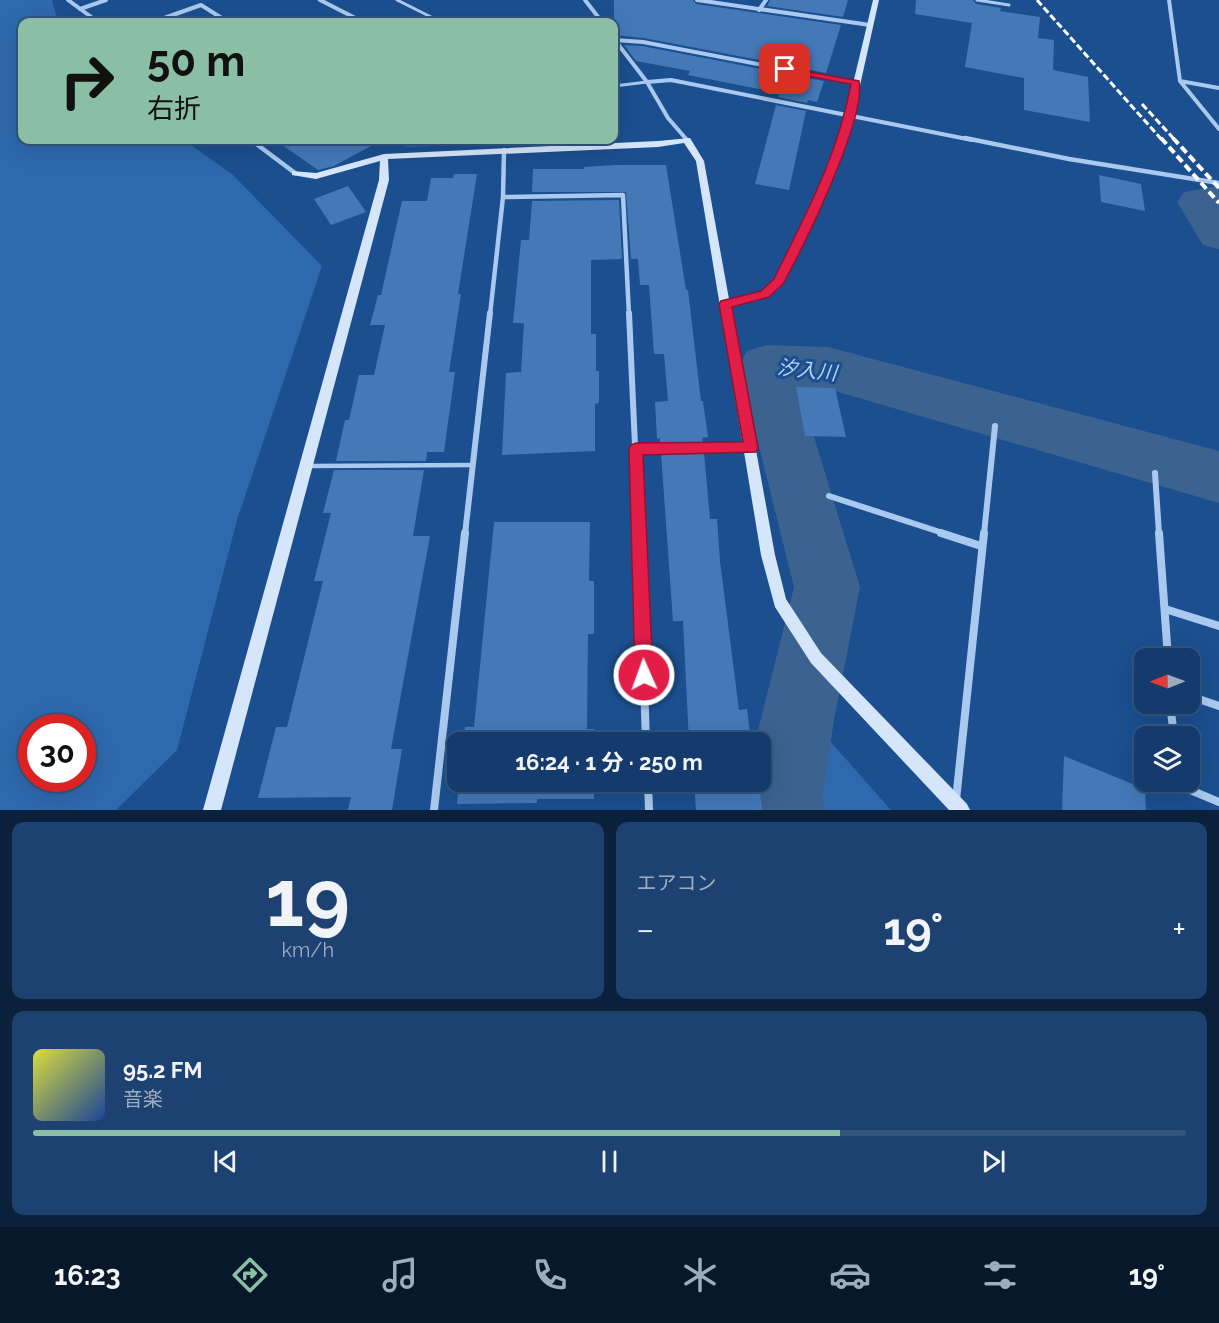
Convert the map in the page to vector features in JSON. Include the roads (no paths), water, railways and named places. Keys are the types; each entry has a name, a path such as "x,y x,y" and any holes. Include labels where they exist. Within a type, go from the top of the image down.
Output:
{"street":[{"path":"68,0 92,18"},
{"path":"80,9 106,0"},
{"path":"320,0 355,18"},
{"path":"585,0 599,18"},
{"path":"697,0 870,26"},
{"path":"759,10 766,0"},
{"path":"726,304 765,294 779,281 831,173 849,117 876,0"},
{"path":"1169,0 1180,81 1219,129"},
{"path":"164,18 201,5 222,18"},
{"path":"618,39 643,42 856,82"},
{"path":"618,44 647,82 668,118 687,140 700,161 768,555 780,602 816,658 958,807"},
{"path":"647,82 671,80 1069,159 1219,183"},
{"path":"1180,81 1219,88"},
{"path":"256,144 296,173 316,176 384,157 572,144 658,144 687,140"},
{"path":"434,810 502,197 504,150"},
{"path":"212,810 384,180 384,157"},
{"path":"502,197 623,195 636,449 646,732"},
{"path":"958,807 981,546 995,426"},
{"path":"1155,473 1167,648"},
{"path":"829,496 981,546"},
{"path":"1165,609 1219,626"},
{"path":"1200,699 1219,706"},
{"path":"648,792 649,810"},
{"path":"1195,792 1219,802"}],"lane":[{"path":"397,0 433,18"},
{"path":"977,0 1010,5"},
{"path":"618,86 647,82"},
{"path":"636,449 751,448"},
{"path":"306,466 473,465"}],"waterway":[{"name":"汐入川","path":"1219,200 1199,202 1219,234"},
{"name":"汐入川","path":"784,810 783,799 797,720 827,587 766,366 828,368 1219,477"}],"railway":[{"path":"1037,0 1162,140"},
{"path":"1142,104 1175,140"},
{"path":"1161,138 1219,203"},
{"path":"1173,138 1219,188"}]}
